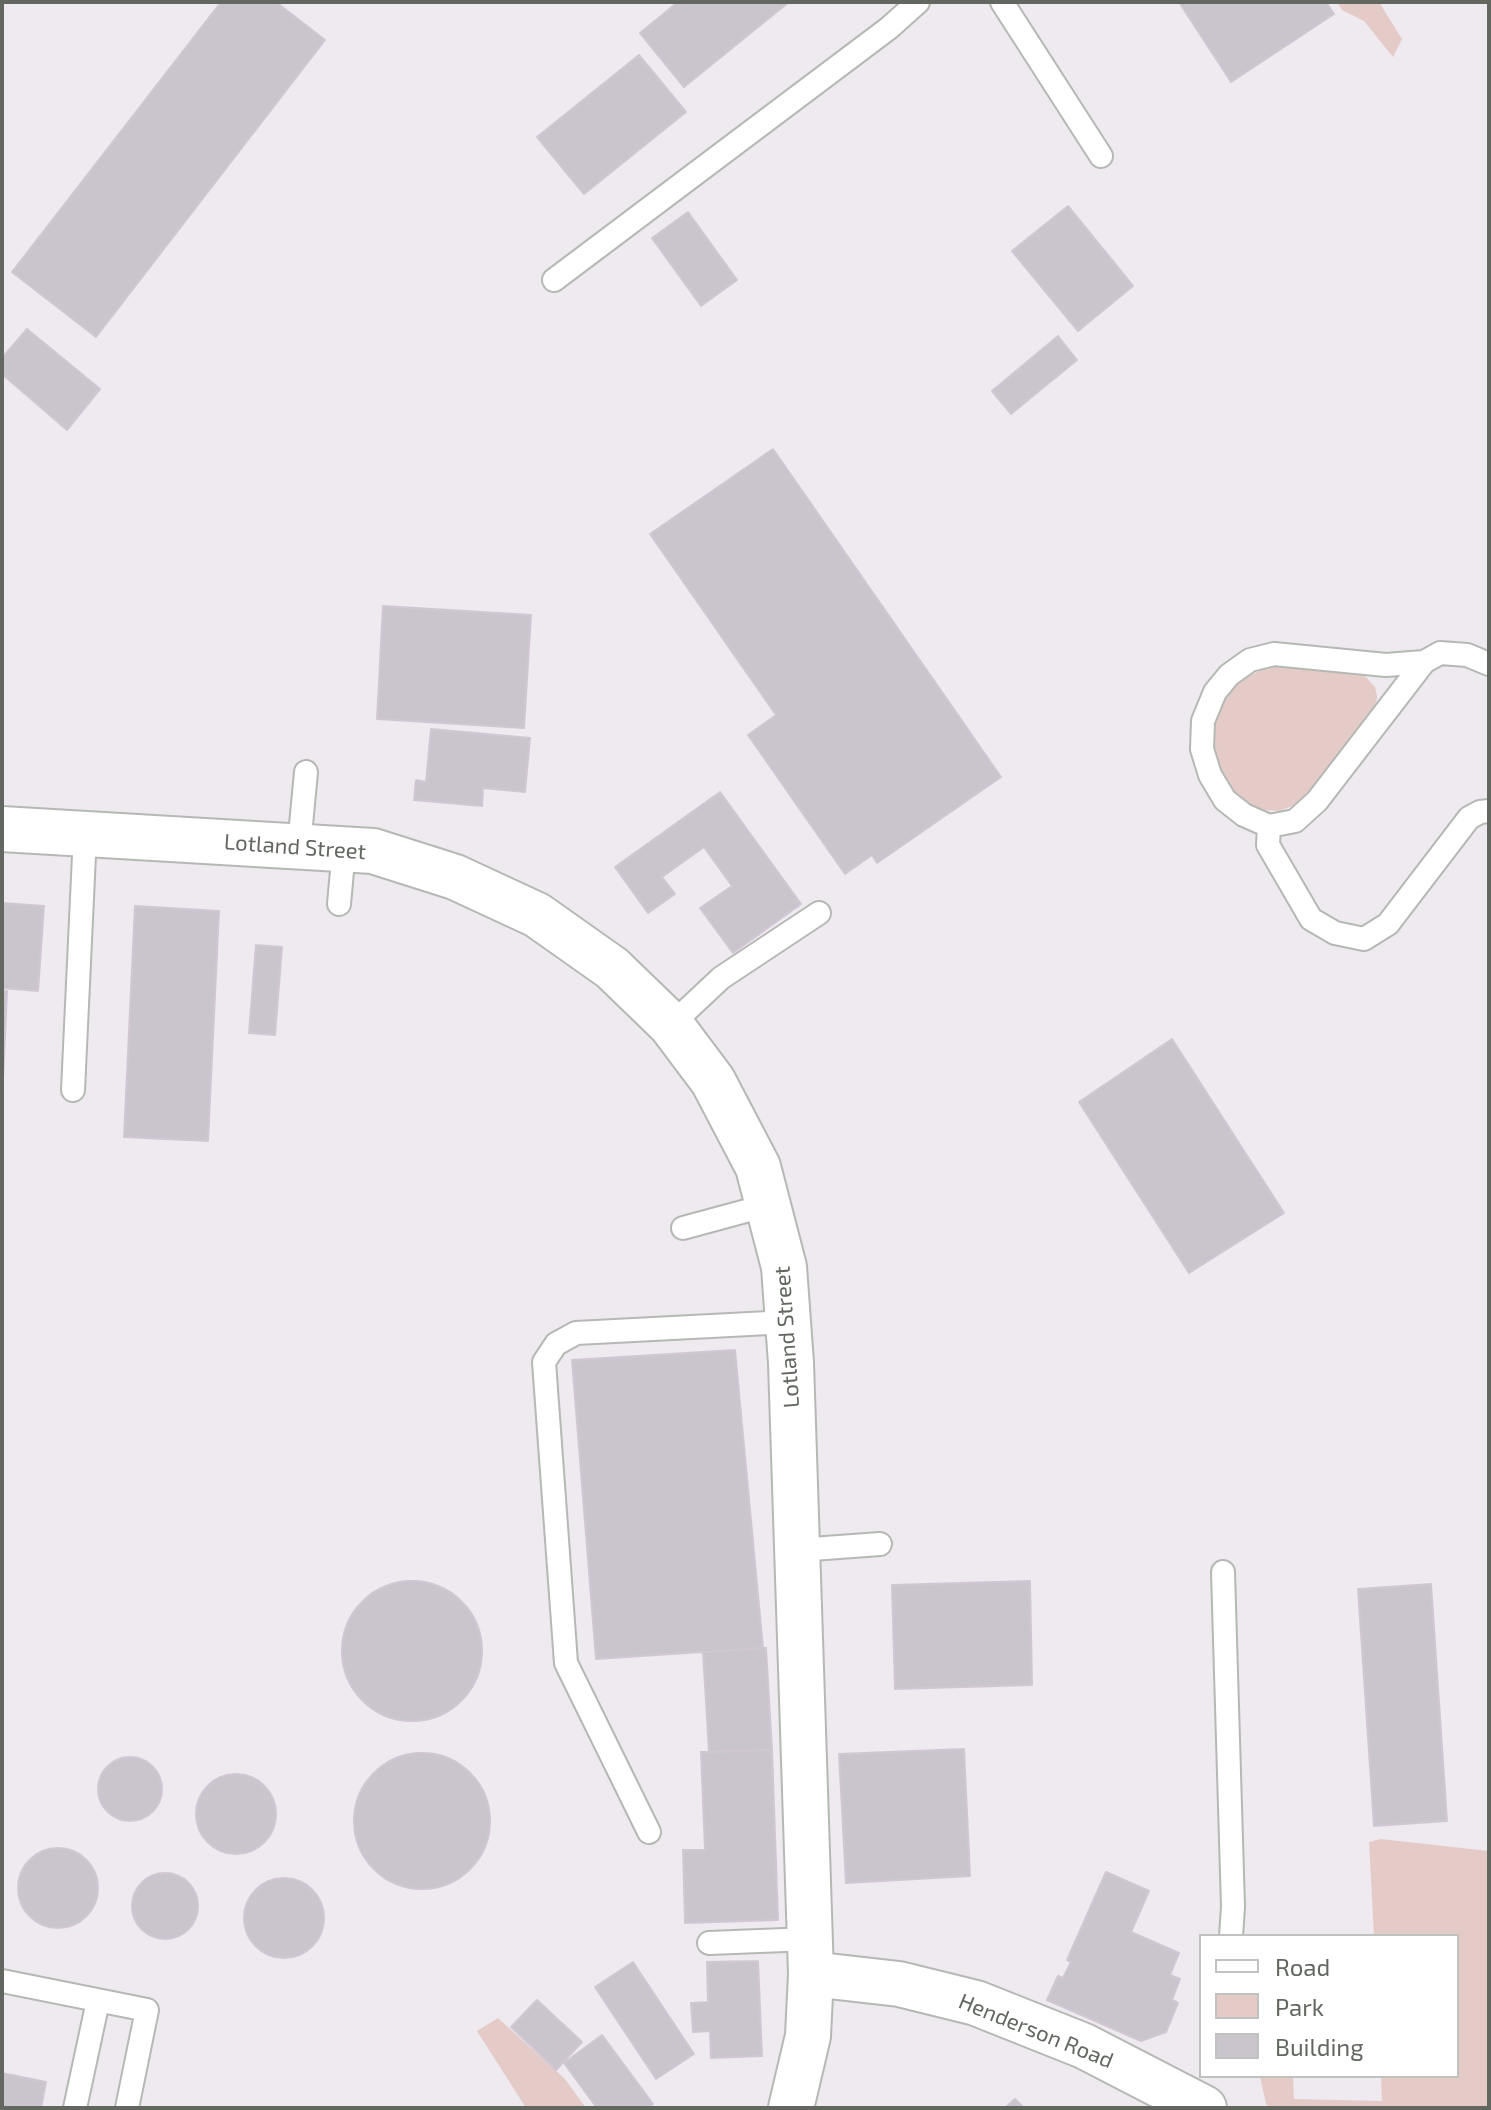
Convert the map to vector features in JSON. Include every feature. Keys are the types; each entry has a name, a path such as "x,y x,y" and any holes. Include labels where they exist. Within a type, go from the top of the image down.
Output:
{"street":[{"name":"Lotland Street","path":"2,829 373,851 455,877 537,915 612,968 671,1025 713,1081 758,1167 784,1267 798,1550 810,1956 808,2036 791,2108"},
{"name":"Henderson Road","path":"810,1956 899,1984 976,2003 1084,2046 1198,2099"}],"lane":[{"path":"554,280 889,28 918,2"},
{"path":"1002,2 1101,156"},
{"path":"1424,662 1386,665 1274,654 1250,660 1229,675 1215,692 1203,721 1202,749 1210,775 1225,800 1244,815 1269,826 1295,821 1317,801 1424,662 1440,653 1467,655 1489,664"},
{"path":"299,846 306,772"},
{"path":"1269,826 1268,845 1311,919 1335,933 1364,939 1388,924 1469,818 1489,811"},
{"path":"73,1090 85,834"},
{"path":"339,904 344,849"},
{"path":"671,1025 721,978 819,913"},
{"path":"683,1228 768,1205"},
{"path":"649,1832 566,1663 544,1362 556,1344 576,1333 788,1322"},
{"path":"798,1550 880,1544"},
{"path":"1223,1572 1233,1907 1231,1934"},
{"path":"709,1943 810,1956"},
{"path":"4,1989 147,2010 127,2108"},
{"path":"75,2108 98,2001"}],"green space":[{"path":"1337,2 1379,2 1402,39 1393,57 1364,21 1342,10"},
{"path":"1283,666 1363,674 1375,687 1376,705 1308,794 1295,805 1279,811 1265,810 1235,793 1214,750 1214,721 1220,706 1239,681 1265,668"},
{"path":"1381,1839 1489,1851 1487,2108 1270,2108 1266,2104 1260,2078 1293,2078 1294,2099 1382,2101 1381,2078 1459,2078 1459,1934 1374,1934 1369,1842"},
{"path":"498,2018 565,2079 586,2108 526,2108 477,2031"}],"building":[{"path":"221,2 276,2 325,40 96,337 12,272"},
{"path":"678,2 789,2 684,87 640,33"},
{"path":"1179,2 1326,2 1334,14 1231,82"},
{"path":"639,55 686,112 584,194 537,137"},
{"path":"1068,206 1133,286 1078,331 1012,251"},
{"path":"688,212 737,280 701,306 652,238"},
{"path":"27,329 100,389 67,430 2,374 2,358"},
{"path":"1058,336 1077,360 1011,414 992,391"},
{"path":"773,449 1001,777 877,863 872,855 845,874 748,735 776,715 650,534"},
{"path":"383,606 531,615 524,728 377,719"},
{"path":"431,729 530,738 525,792 483,788 482,806 414,800 416,780 426,782"},
{"path":"720,792 801,904 733,953 700,908 732,886 704,847 662,877 675,894 648,913 615,867"},
{"path":"2,903 44,906 38,991 2,988"},
{"path":"135,906 219,911 208,1141 124,1137"},
{"path":"256,945 282,947 275,1035 249,1033"},
{"path":"2,991 7,991 2,1100"},
{"path":"1172,1039 1284,1213 1189,1273 1079,1102"},
{"path":"735,1350 763,1648 596,1659 572,1360"},
{"path":"412,1581 439,1586 462,1601 477,1624 482,1651 477,1678 462,1701 439,1716 412,1721 385,1716 362,1701 347,1678 342,1651 347,1624 362,1601 385,1586"},
{"path":"1030,1581 1032,1685 895,1689 892,1585"},
{"path":"1431,1584 1447,1821 1374,1826 1358,1589"},
{"path":"766,1648 772,1750 709,1752 703,1652"},
{"path":"964,1749 970,1876 846,1883 839,1754"},
{"path":"772,1750 778,1920 685,1923 683,1850 705,1850 701,1752"},
{"path":"422,1753 448,1758 470,1773 485,1795 490,1821 485,1847 470,1869 448,1884 422,1889 396,1884 374,1869 359,1847 354,1821 359,1795 374,1773 396,1758"},
{"path":"124,1757 136,1757 153,1766 160,1777 160,1801 153,1812 136,1821 124,1821 112,1816 103,1807 98,1795 98,1783 103,1771 112,1762"},
{"path":"236,1774 251,1777 264,1786 273,1799 276,1814 273,1829 264,1842 251,1851 236,1854 221,1851 208,1842 199,1829 196,1814 199,1799 208,1786 221,1777"},
{"path":"50,1848 66,1848 87,1859 98,1880 98,1896 87,1917 66,1928 50,1928 36,1922 24,1910 18,1896 18,1880 24,1866 36,1854"},
{"path":"1106,1872 1149,1891 1131,1932 1179,1953 1170,1975 1180,1979 1172,2000 1178,2003 1166,2032 1141,2041 1047,2000 1058,1976 1063,1978 1071,1962 1067,1960"},
{"path":"165,1873 178,1876 188,1883 195,1893 198,1906 195,1919 188,1929 178,1936 165,1939 152,1936 142,1929 135,1919 132,1906 135,1893 142,1883 152,1876"},
{"path":"284,1878 299,1881 312,1890 321,1903 324,1918 321,1933 312,1946 299,1955 284,1958 269,1955 256,1946 247,1933 244,1918 247,1903 256,1890 269,1881"},
{"path":"758,1961 762,2056 711,2058 710,2031 693,2032 691,2003 708,2002 707,1962"},
{"path":"633,1962 694,2054 656,2079 595,1987"},
{"path":"537,2000 582,2042 556,2070 511,2027"},
{"path":"602,2035 653,2104 647,2108 597,2108 564,2063"},
{"path":"2,2073 46,2082 41,2108 2,2108"},
{"path":"1015,2099 1024,2108 1005,2108"}]}
